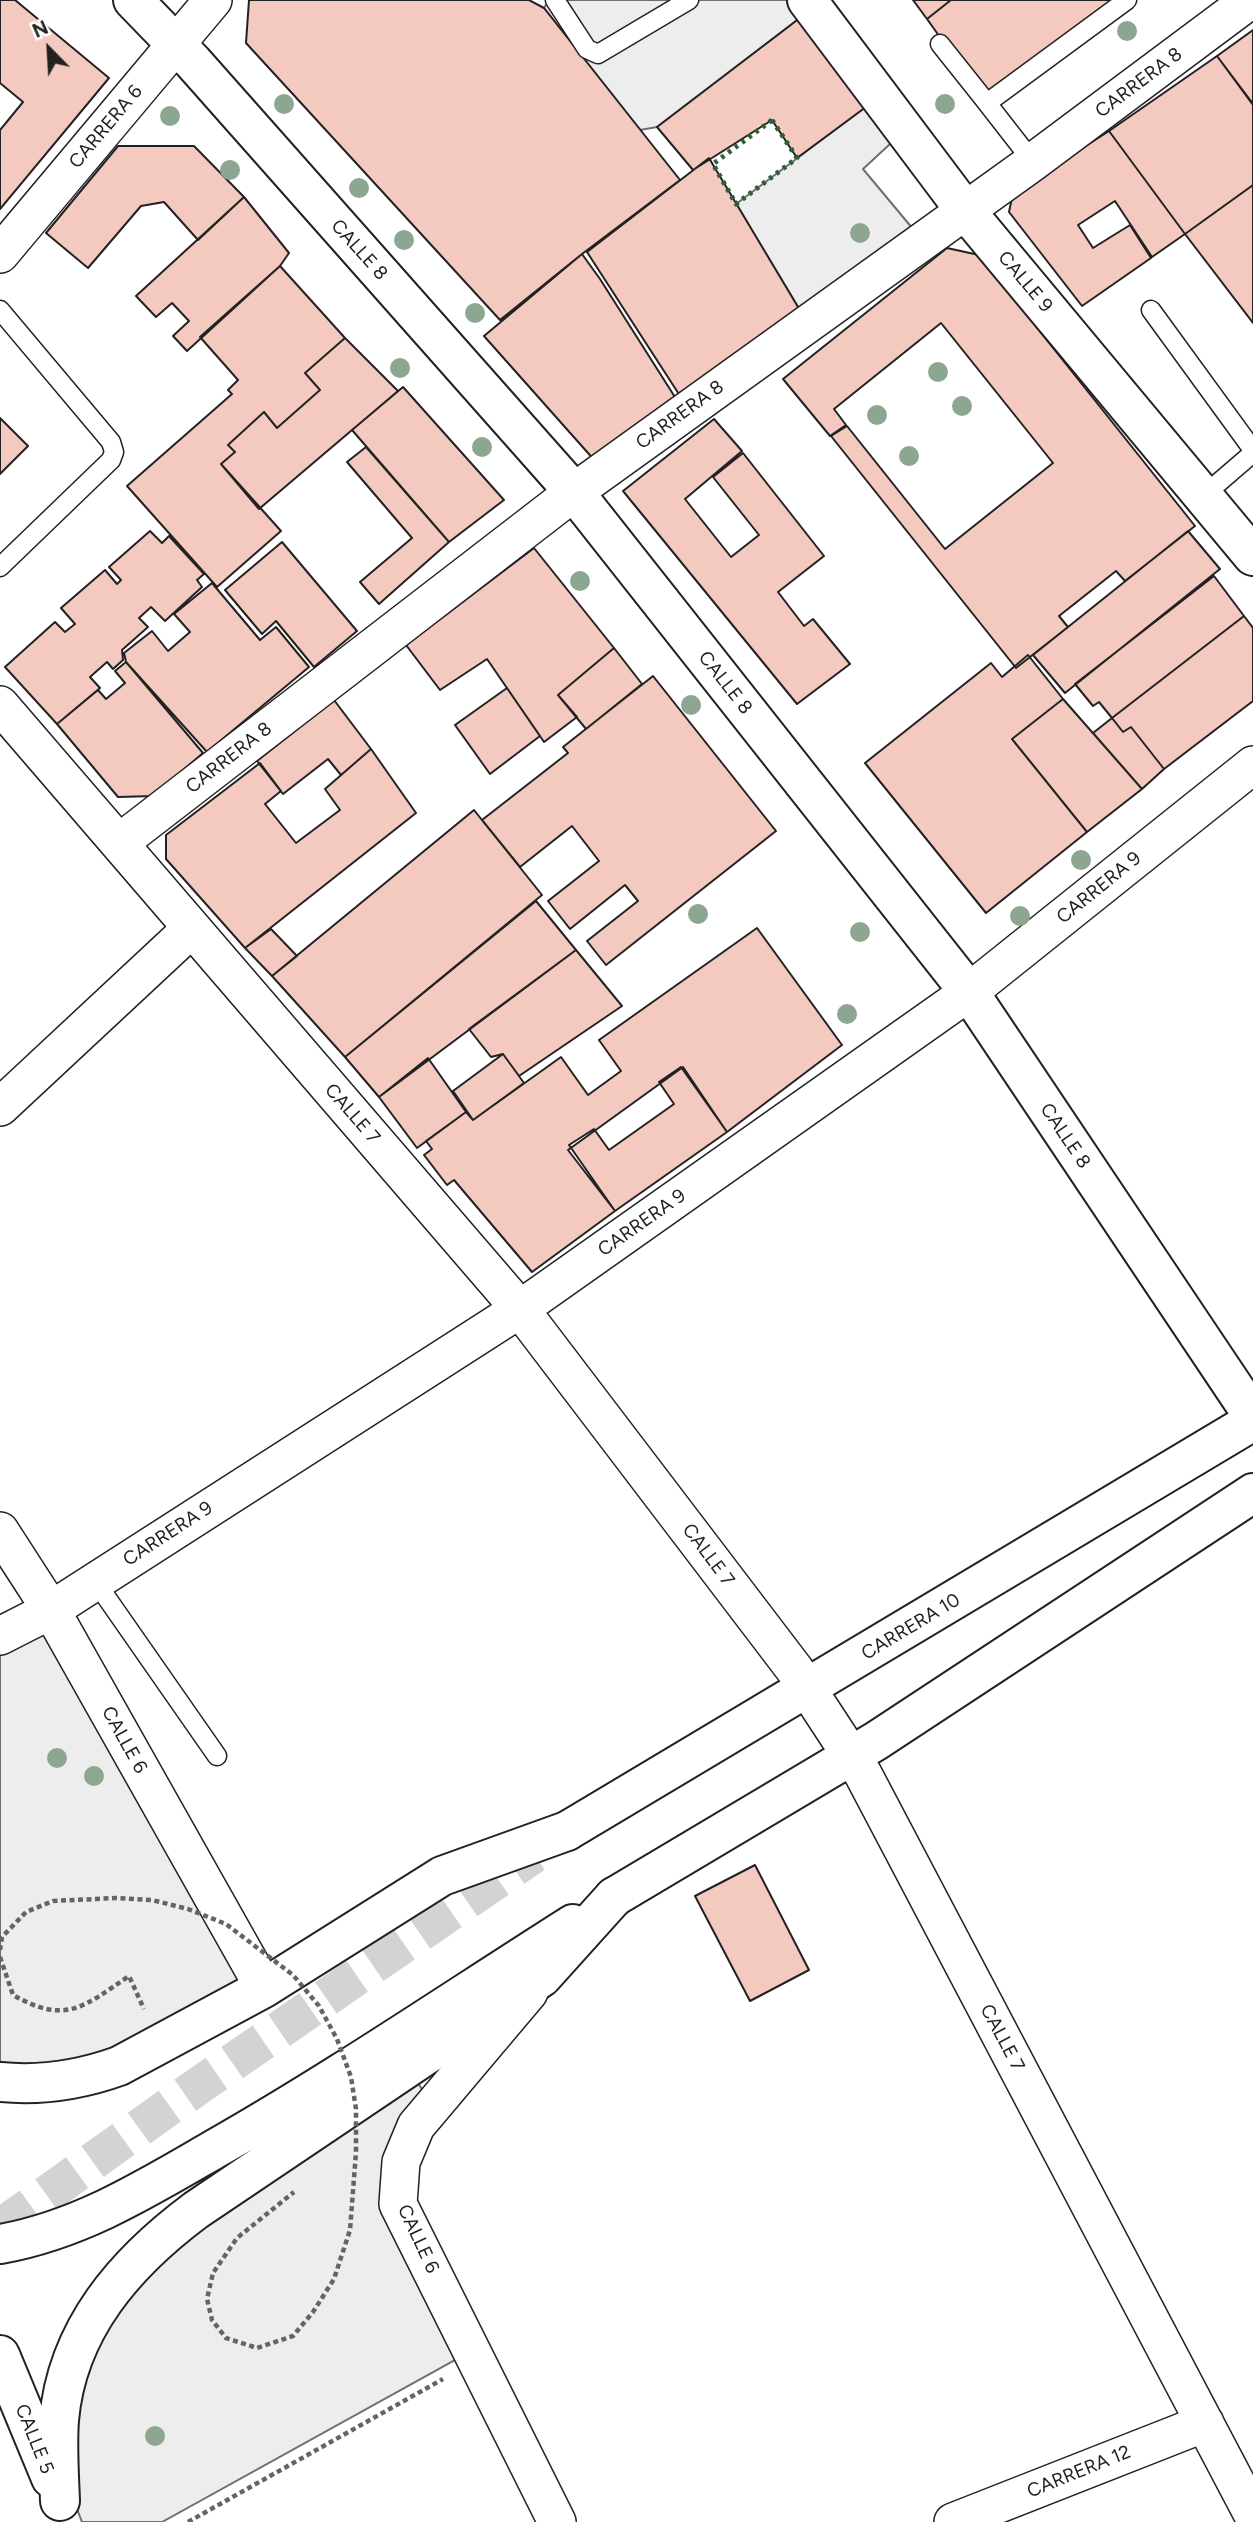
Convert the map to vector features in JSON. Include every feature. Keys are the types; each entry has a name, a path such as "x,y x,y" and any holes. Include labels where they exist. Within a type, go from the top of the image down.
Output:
{"main road":[{"name":"CALLE 8","path":"133,0 192,62 574,492 969,992 1253,1416"},
{"name":"CALLE 9","path":"807,0 964,209 1253,556"},
{"name":"CARRERA 10","path":"567,1831 1253,1421"},
{"path":"0,2244 68,2226 131,2197 270,2118 602,1905 851,1755 1253,1493"},
{"path":"0,2082 48,2083 78,2079 109,2070 162,2045 264,1988 442,1876 567,1831"},
{"path":"534,1854 567,1831"},
{"path":"64,2512 58,2428 66,2379 91,2319 127,2270 197,2210 542,1977 602,1905"},
{"name":"CALLE 5","path":"0,2355 64,2512"}],"street":[{"name":"CARRERA 6","path":"0,254 213,0"},
{"name":"CARRERA 8","path":"119,843 574,492 964,209 1033,162 1250,0"},
{"name":"CALLE 7","path":"0,705 520,1309 808,1689 863,1774 1253,2515"},
{"name":"CARRERA 9","path":"0,1636 51,1610 520,1309 969,992 1253,765"},
{"path":"0,1107 192,928"},
{"name":"CALLE 6","path":"0,1531 51,1610 264,1988"},
{"name":"CALLE 6","path":"542,1977 416,2126 401,2162 398,2204 557,2522"},
{"name":"CARRERA 12","path":"953,2522 1205,2423"}],"lane":[{"path":"555,0 587,49 598,54 689,0"},
{"path":"987,103 1126,0"},
{"path":"940,44 1033,162"},
{"path":"0,310 111,442 114,452 111,460 0,567"},
{"path":"1151,310 1253,452 1203,496"},
{"path":"95,1581 217,1756"}],"path":[{"path":"0,1951 2,1937 26,1912 53,1900 152,1900 188,1909 226,1924 293,1975 319,2006 337,2039 351,2077 356,2109 356,2141 350,2230 334,2279 313,2312 293,2336 257,2348 226,2337 212,2320 207,2299 213,2273 237,2238 295,2192"},
{"path":"0,1957 13,1995 32,2006 61,2012 90,2002 129,1976 146,2011"},
{"path":"188,2522 477,2360"}],"shaded area":[{"path":"549,0 807,0 813,8 657,127 640,130 544,8"},
{"path":"879,97 903,132 863,169 918,235 804,317 736,204"},
{"path":"51,1610 264,1988 162,2045 0,2082 0,1636"},
{"path":"415,2078 426,2096 390,2158 462,2356 162,2522 82,2522 72,2496 82,2361 151,2261"}],"building":[{"path":"0,0 15,0 109,78 0,209 0,130 23,102 0,83"},
{"path":"249,0 529,0 544,8 680,180 500,320 246,43"},
{"path":"913,0 951,0 927,19"},
{"path":"951,0 1126,0 987,103 927,19"},
{"path":"813,8 874,101 797,158 772,120 693,170 657,127"},
{"path":"1253,30 1253,104 1217,56"},
{"path":"1217,56 1253,105 1253,185 1185,234 1109,131"},
{"path":"1109,131 1185,234 1152,257 1115,201 1078,225 1093,248 1130,225 1151,258 1082,306 1009,212 1013,193"},
{"path":"118,146 194,146 244,197 198,240 164,202 141,206 88,268 46,233"},
{"path":"709,158 804,317 684,402 587,252"},
{"path":"1253,185 1253,323 1185,234"},
{"path":"244,197 289,253 280,266 187,351 173,336 189,321 172,303 156,317 136,296"},
{"path":"947,248 979,255 1195,526 1125,581 1116,571 1059,616 1068,627 1016,668 831,436 847,426 945,549 1053,463 941,323 834,409 846,425 830,436 783,379"},
{"path":"582,254 680,405 596,462 484,336"},
{"path":"280,266 345,338 305,373 320,390 277,428 264,412 228,445 235,452 221,464 281,531 217,587 127,486 232,394 228,390 238,380 200,337"},
{"path":"345,338 398,391 259,509 221,464 235,452 228,445 264,412 277,428 320,390 305,373"},
{"path":"403,387 504,500 449,542 352,430"},
{"path":"0,418 28,446 0,474"},
{"path":"714,419 742,451 685,499 731,557 759,535 713,477 743,453 824,556 778,592 804,626 813,619 850,664 797,704 623,491"},
{"path":"366,447 449,542 379,604 360,582 412,538 347,462"},
{"path":"150,531 162,543 169,536 204,574 197,580 202,587 165,621 151,607 139,618 148,627 122,650 123,660 113,669 107,662 90,677 100,688 57,724 5,667 55,622 65,632 75,624 61,608 105,570 117,584 121,580 109,567"},
{"path":"1188,531 1220,569 1065,693 1033,655"},
{"path":"282,542 357,631 314,667 276,621 262,634 225,590"},
{"path":"534,548 614,648 558,695 577,717 544,742 487,659 440,690 406,645"},
{"path":"1214,576 1244,616 1112,718 1099,702 1093,706 1075,684"},
{"path":"212,583 260,640 276,627 309,667 207,752 126,662 124,653 152,631 168,651 190,632 174,614"},
{"path":"1244,616 1253,628 1253,701 1164,769 1131,727 1123,732 1112,718"},
{"path":"614,648 642,684 586,729 558,695"},
{"path":"1028,655 1063,699 1012,739 1087,832 986,913 865,763 991,663 1002,677"},
{"path":"126,662 203,753 153,796 118,797 57,724 98,690 106,699 125,683 115,671"},
{"path":"653,676 776,831 606,965 587,941 638,901 625,885 570,929 548,901 599,861 572,826 520,867 482,820 568,753 563,747"},
{"path":"507,688 540,736 490,774 455,725"},
{"path":"1063,699 1142,789 1087,832 1012,739"},
{"path":"334,700 371,749 341,775 328,759 283,794 257,761"},
{"path":"1112,718 1123,732 1131,727 1164,769 1142,789 1093,733"},
{"path":"371,749 416,813 245,948 166,859 166,835 260,763 281,791 265,804 296,843 340,810 325,789"},
{"path":"474,810 542,895 345,1057 272,976"},
{"path":"536,901 576,950 379,1097 345,1057"},
{"path":"757,928 842,1045 727,1132 683,1067 568,1150 615,1211 532,1272 454,1180 447,1185 424,1155 432,1149 426,1141 466,1112 473,1120 561,1057 588,1095 621,1071 599,1040"},
{"path":"271,929 297,956 272,976 245,948"},
{"path":"576,950 622,1006 519,1076 503,1054 491,1057 469,1029"},
{"path":"503,1054 524,1083 473,1120 453,1091"},
{"path":"428,1058 466,1112 417,1148 379,1097"},
{"path":"681,1067 727,1132 615,1211 569,1145 594,1129 609,1150 674,1104 659,1082"},
{"path":"755,1865 809,1970 750,2001 695,1896"}],"tunnel":[{"path":"0,2228 181,2098 534,1854"}],"hedge":[{"path":"772,120 797,158 736,204 713,164 772,120"}]}
